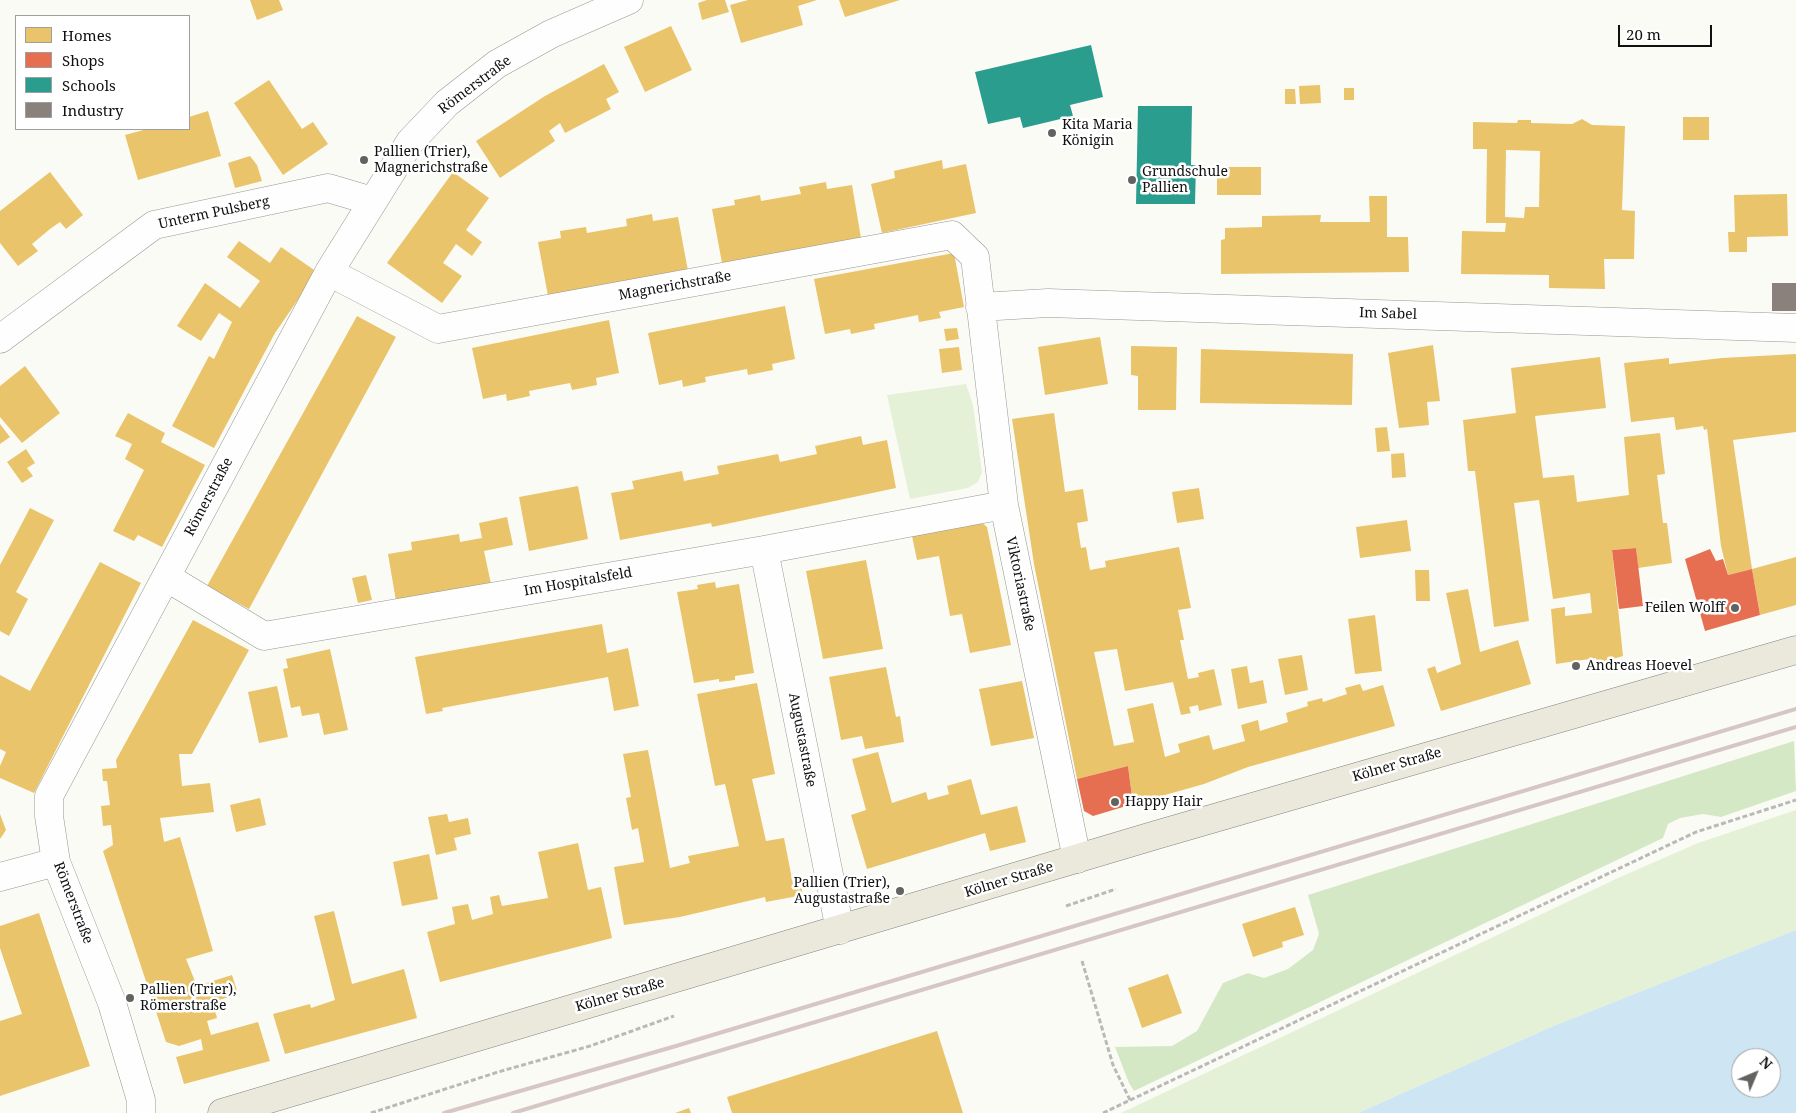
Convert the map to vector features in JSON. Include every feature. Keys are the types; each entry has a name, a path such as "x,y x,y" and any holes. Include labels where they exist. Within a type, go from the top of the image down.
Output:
{"main road":[{"name":"Kölner Straße","path":"222,1113 1077,859 1796,650"}],"street":[{"name":"Römerstraße","path":"141,1113 141,1100 112,1003 56,862 49,816 49,796 329,272 410,142 447,103 497,64 551,34 628,0"},
{"name":"Unterm Pulsberg","path":"0,339 154,225 328,188 372,201"},
{"name":"Magnerichstraße","path":"329,272 438,329 952,235 975,257 980,307"},
{"name":"Im Sabel","path":"980,307 1048,303 1796,328"},
{"name":"Viktoriastraße","path":"980,307 1004,505 1077,859"},
{"name":"Im Hospitalsfeld","path":"166,577 264,636 764,550 1004,505"},
{"name":"Augustastraße","path":"764,550 840,930"},
{"path":"0,878 56,862"}],"path":[{"path":"1103,1113 1696,832 1796,800"},
{"path":"1066,906 1116,889"},
{"path":"1082,961 1113,1065 1130,1100"},
{"path":"371,1113 498,1072 590,1046 674,1016"}],"green space":[{"path":"966,384 973,405 982,472 978,482 968,488 910,499 887,395"},
{"path":"1794,741 1796,791 1721,817 1703,814 1680,818 1668,824 1663,838 1134,1091 1129,1083 1115,1047 1172,1046 1197,1031 1223,983 1248,973 1264,978 1288,969 1313,950 1319,934 1308,895"},
{"path":"1796,810 1796,930 1551,1027 1358,1113 1121,1113 1618,878 1698,843"}],"water":[{"path":"1796,930 1796,1113 1358,1113 1551,1027"}],"building: Homes":[{"path":"250,0 279,0 283,10 257,20"},
{"path":"707,0 725,0 729,12 702,20 698,3"},
{"path":"748,0 817,0 798,6 803,25 741,43 730,5"},
{"path":"839,0 900,0 845,17"},
{"path":"671,26 692,70 645,92 624,47"},
{"path":"604,64 619,92 606,99 611,109 565,133 560,123 549,131 555,141 500,178 476,141 545,96"},
{"path":"269,80 302,129 313,122 328,144 283,175 234,103"},
{"path":"1320,85 1321,103 1300,104 1299,86"},
{"path":"1344,88 1354,88 1354,100 1344,100"},
{"path":"1285,89 1295,89 1296,104 1285,104"},
{"path":"208,111 221,156 138,180 125,135 143,130 190,130 190,117"},
{"path":"1683,117 1709,117 1709,140 1683,140"},
{"path":"1582,119 1592,125 1625,126 1622,210 1635,211 1634,259 1604,259 1605,289 1549,288 1549,275 1461,274 1462,231 1505,232 1506,223 1486,223 1487,149 1473,149 1473,122 1517,123 1518,120 1531,120 1531,123 1572,124","holes":["1506,150 1540,151 1539,207 1525,207 1524,218 1505,217"]},
{"path":"250,156 257,165 262,181 235,188 228,163"},
{"path":"942,160 943,169 966,164 976,213 882,233 871,184 895,178 894,171"},
{"path":"1217,167 1261,167 1261,195 1217,195"},
{"path":"50,172 83,215 66,229 60,222 50,229 32,244 38,251 18,266 0,243 0,211"},
{"path":"453,172 489,198 466,230 482,242 472,256 456,244 443,263 462,276 442,303 387,263"},
{"path":"826,182 827,189 852,185 861,238 722,263 712,209 735,205 734,200 760,195 761,201 801,194 799,187"},
{"path":"1787,194 1788,236 1747,237 1747,252 1729,252 1728,232 1735,232 1734,195"},
{"path":"1369,196 1387,196 1387,237 1408,237 1409,272 1221,274 1221,240 1225,239 1225,228 1262,227 1262,216 1321,215 1320,222 1370,222"},
{"path":"652,214 653,221 678,217 688,271 548,296 538,242 561,238 560,231 586,227 587,233 627,226 626,219"},
{"path":"239,241 270,263 281,247 317,272 275,333 214,448 172,426 209,356 214,359 232,322 219,313 201,341 177,326 205,283 240,308 260,281 227,257"},
{"path":"954,253 964,307 939,312 941,318 919,322 918,315 874,324 875,329 851,334 850,329 825,334 814,279"},
{"path":"785,306 795,359 772,364 773,370 748,375 747,369 705,377 706,382 683,387 682,380 659,385 648,333"},
{"path":"357,316 396,337 249,609 207,586"},
{"path":"609,320 619,373 596,378 597,385 572,390 570,383 529,391 530,396 507,401 506,394 483,399 472,348"},
{"path":"957,328 959,339 946,341 944,329"},
{"path":"1100,337 1108,384 1045,395 1038,347"},
{"path":"1433,345 1440,401 1427,402 1429,425 1399,428 1388,353"},
{"path":"1131,346 1177,347 1176,410 1138,410 1138,376 1131,375"},
{"path":"959,347 962,370 942,373 939,349"},
{"path":"1201,349 1353,354 1352,405 1200,403"},
{"path":"1796,354 1796,432 1733,440 1752,569 1728,575 1721,546 1707,429 1704,430 1703,426 1676,430 1674,417 1631,422 1624,363 1669,358 1669,364 1722,358"},
{"path":"1600,357 1606,408 1535,416 1543,478 1574,475 1577,502 1629,495 1624,437 1660,433 1665,474 1657,475 1663,523 1667,523 1672,563 1638,568 1636,548 1612,550 1623,656 1596,664 1596,658 1556,664 1551,609 1565,607 1565,616 1592,613 1590,593 1553,599 1539,500 1514,503 1529,621 1494,627 1475,471 1468,471 1463,420 1516,413 1511,368"},
{"path":"25,366 60,413 22,443 0,417 0,386"},
{"path":"128,413 165,433 161,442 205,465 162,547 138,535 134,541 113,531 144,470 125,459 132,444 115,436"},
{"path":"1054,413 1065,492 1083,489 1088,521 1077,523 1081,548 1086,547 1090,570 1106,567 1105,561 1179,547 1191,608 1178,610 1184,640 1180,640 1188,679 1199,677 1198,673 1214,669 1222,705 1199,711 1198,705 1189,707 1191,713 1181,715 1173,682 1125,691 1117,649 1094,652 1114,746 1134,742 1127,709 1153,703 1165,757 1180,752 1178,744 1209,735 1213,750 1245,741 1241,725 1258,720 1260,731 1288,722 1286,713 1308,706 1307,702 1322,698 1323,702 1347,694 1345,688 1360,684 1363,691 1383,685 1395,726 1248,767 1204,784 1133,804 1128,766 1077,779 1034,564 1012,419"},
{"path":"0,424 10,437 0,444"},
{"path":"1387,427 1390,451 1377,452 1375,428"},
{"path":"861,436 863,445 887,440 896,488 712,527 711,523 620,540 611,493 634,489 632,481 682,471 684,481 719,474 717,466 778,454 780,462 817,454 815,446"},
{"path":"26,449 35,463 27,468 33,476 22,483 7,462"},
{"path":"1404,453 1406,477 1392,478 1391,454"},
{"path":"578,486 588,539 529,551 519,497"},
{"path":"1199,488 1204,519 1177,523 1172,492"},
{"path":"30,508 54,520 16,592 28,599 9,636 0,631 0,565"},
{"path":"507,517 513,545 484,551 491,584 396,601 388,554 412,550 411,542 459,534 460,542 482,538 479,523"},
{"path":"1407,520 1411,551 1360,558 1356,527"},
{"path":"981,522 987,527 1011,645 970,653 962,614 950,616 939,556 917,560 912,536"},
{"path":"1796,557 1796,605 1760,615 1752,569"},
{"path":"866,560 883,649 823,659 806,571"},
{"path":"100,562 141,583 34,793 0,778 0,766 6,752 0,749 0,675 30,691"},
{"path":"1415,570 1429,570 1430,601 1416,601"},
{"path":"366,575 372,600 358,603 352,578"},
{"path":"715,582 716,588 739,584 754,673 735,676 735,680 719,682 719,679 694,683 677,592 698,589 697,585"},
{"path":"1468,589 1480,652 1518,640 1531,684 1441,711 1427,669 1435,666 1437,673 1461,664 1446,593"},
{"path":"1375,615 1382,671 1355,674 1348,619"},
{"path":"193,620 249,650 192,754 179,754 182,786 210,783 214,812 160,818 164,842 180,837 213,951 186,959 197,986 232,975 238,994 213,1002 217,1018 207,1021 211,1035 258,1022 270,1061 184,1084 176,1057 203,1050 201,1039 179,1046 166,1042 103,851 113,845 111,825 103,826 101,806 110,805 107,781 103,781 102,769 117,768 116,760"},
{"path":"602,624 607,653 628,648 639,706 614,711 608,677 442,708 443,711 426,714 415,657"},
{"path":"330,649 348,730 324,735 319,713 302,716 300,706 291,708 283,669 288,668 286,659"},
{"path":"1302,655 1308,690 1285,695 1278,659"},
{"path":"1247,666 1250,683 1263,680 1267,703 1238,709 1231,669"},
{"path":"886,667 896,717 900,716 904,742 865,749 862,736 841,740 829,677"},
{"path":"1022,681 1034,738 991,746 979,689"},
{"path":"757,683 775,774 752,779 766,841 784,838 793,884 800,882 803,895 766,902 765,897 680,917 624,925 614,867 644,862 638,828 632,830 626,798 631,797 623,754 648,750 670,868 690,863 688,856 739,846 725,784 715,786 697,694"},
{"path":"277,686 288,737 259,743 248,692"},
{"path":"878,752 892,803 926,792 928,800 949,794 947,786 971,779 981,815 1017,806 1026,842 990,851 985,833 867,869 851,815 866,810 852,759"},
{"path":"260,798 266,825 236,832 230,805"},
{"path":"0,814 6,830 0,839"},
{"path":"447,814 449,822 468,818 471,834 454,838 457,850 436,855 428,817"},
{"path":"578,843 588,890 601,887 612,938 440,982 427,932 455,924 452,907 468,904 472,920 493,914 490,897 499,895 502,906 548,898 538,852"},
{"path":"429,854 438,899 402,906 393,862"},
{"path":"1295,907 1304,935 1282,942 1283,947 1253,957 1242,924"},
{"path":"334,911 352,984 404,969 417,1018 285,1054 273,1014 310,1004 311,1008 335,1000 314,916"},
{"path":"39,913 90,1066 0,1096 0,1021 22,1014 0,948 0,926"},
{"path":"1168,974 1182,1013 1142,1028 1128,988"},
{"path":"937,1031 963,1113 732,1113 727,1097"},
{"path":"689,1108 691,1113 675,1113"}],"building: Shops":[{"path":"1636,548 1643,606 1619,609 1612,550"},
{"path":"1710,549 1716,561 1723,559 1728,575 1752,569 1760,615 1705,631 1685,559"},
{"path":"1128,766 1133,804 1093,816 1084,811 1077,779"}],"building: Schools":[{"path":"1091,45 1103,97 1070,105 1073,116 1023,128 1020,117 988,124 975,72"},
{"path":"1138,106 1192,106 1191,165 1196,165 1195,204 1136,204"}],"building: Industry":[{"path":"1772,283 1796,283 1796,311 1772,311"}],"railway":[{"path":"444,1113 676,1046 1796,709"},
{"path":"513,1113 1796,727"}],"place":[{"name":"Kita Maria Königin","path":"1052,133"},
{"name":"Pallien (Trier), Magnerichstraße","path":"364,160"},
{"name":"Grundschule Pallien","path":"1132,180"},
{"name":"Feilen Wolff","path":"1735,608"},
{"name":"Andreas Hoevel","path":"1576,666"},
{"name":"Happy Hair","path":"1115,802"},
{"name":"Pallien (Trier), Augustastraße","path":"900,891"},
{"name":"Pallien (Trier), Römerstraße","path":"130,998"}]}
